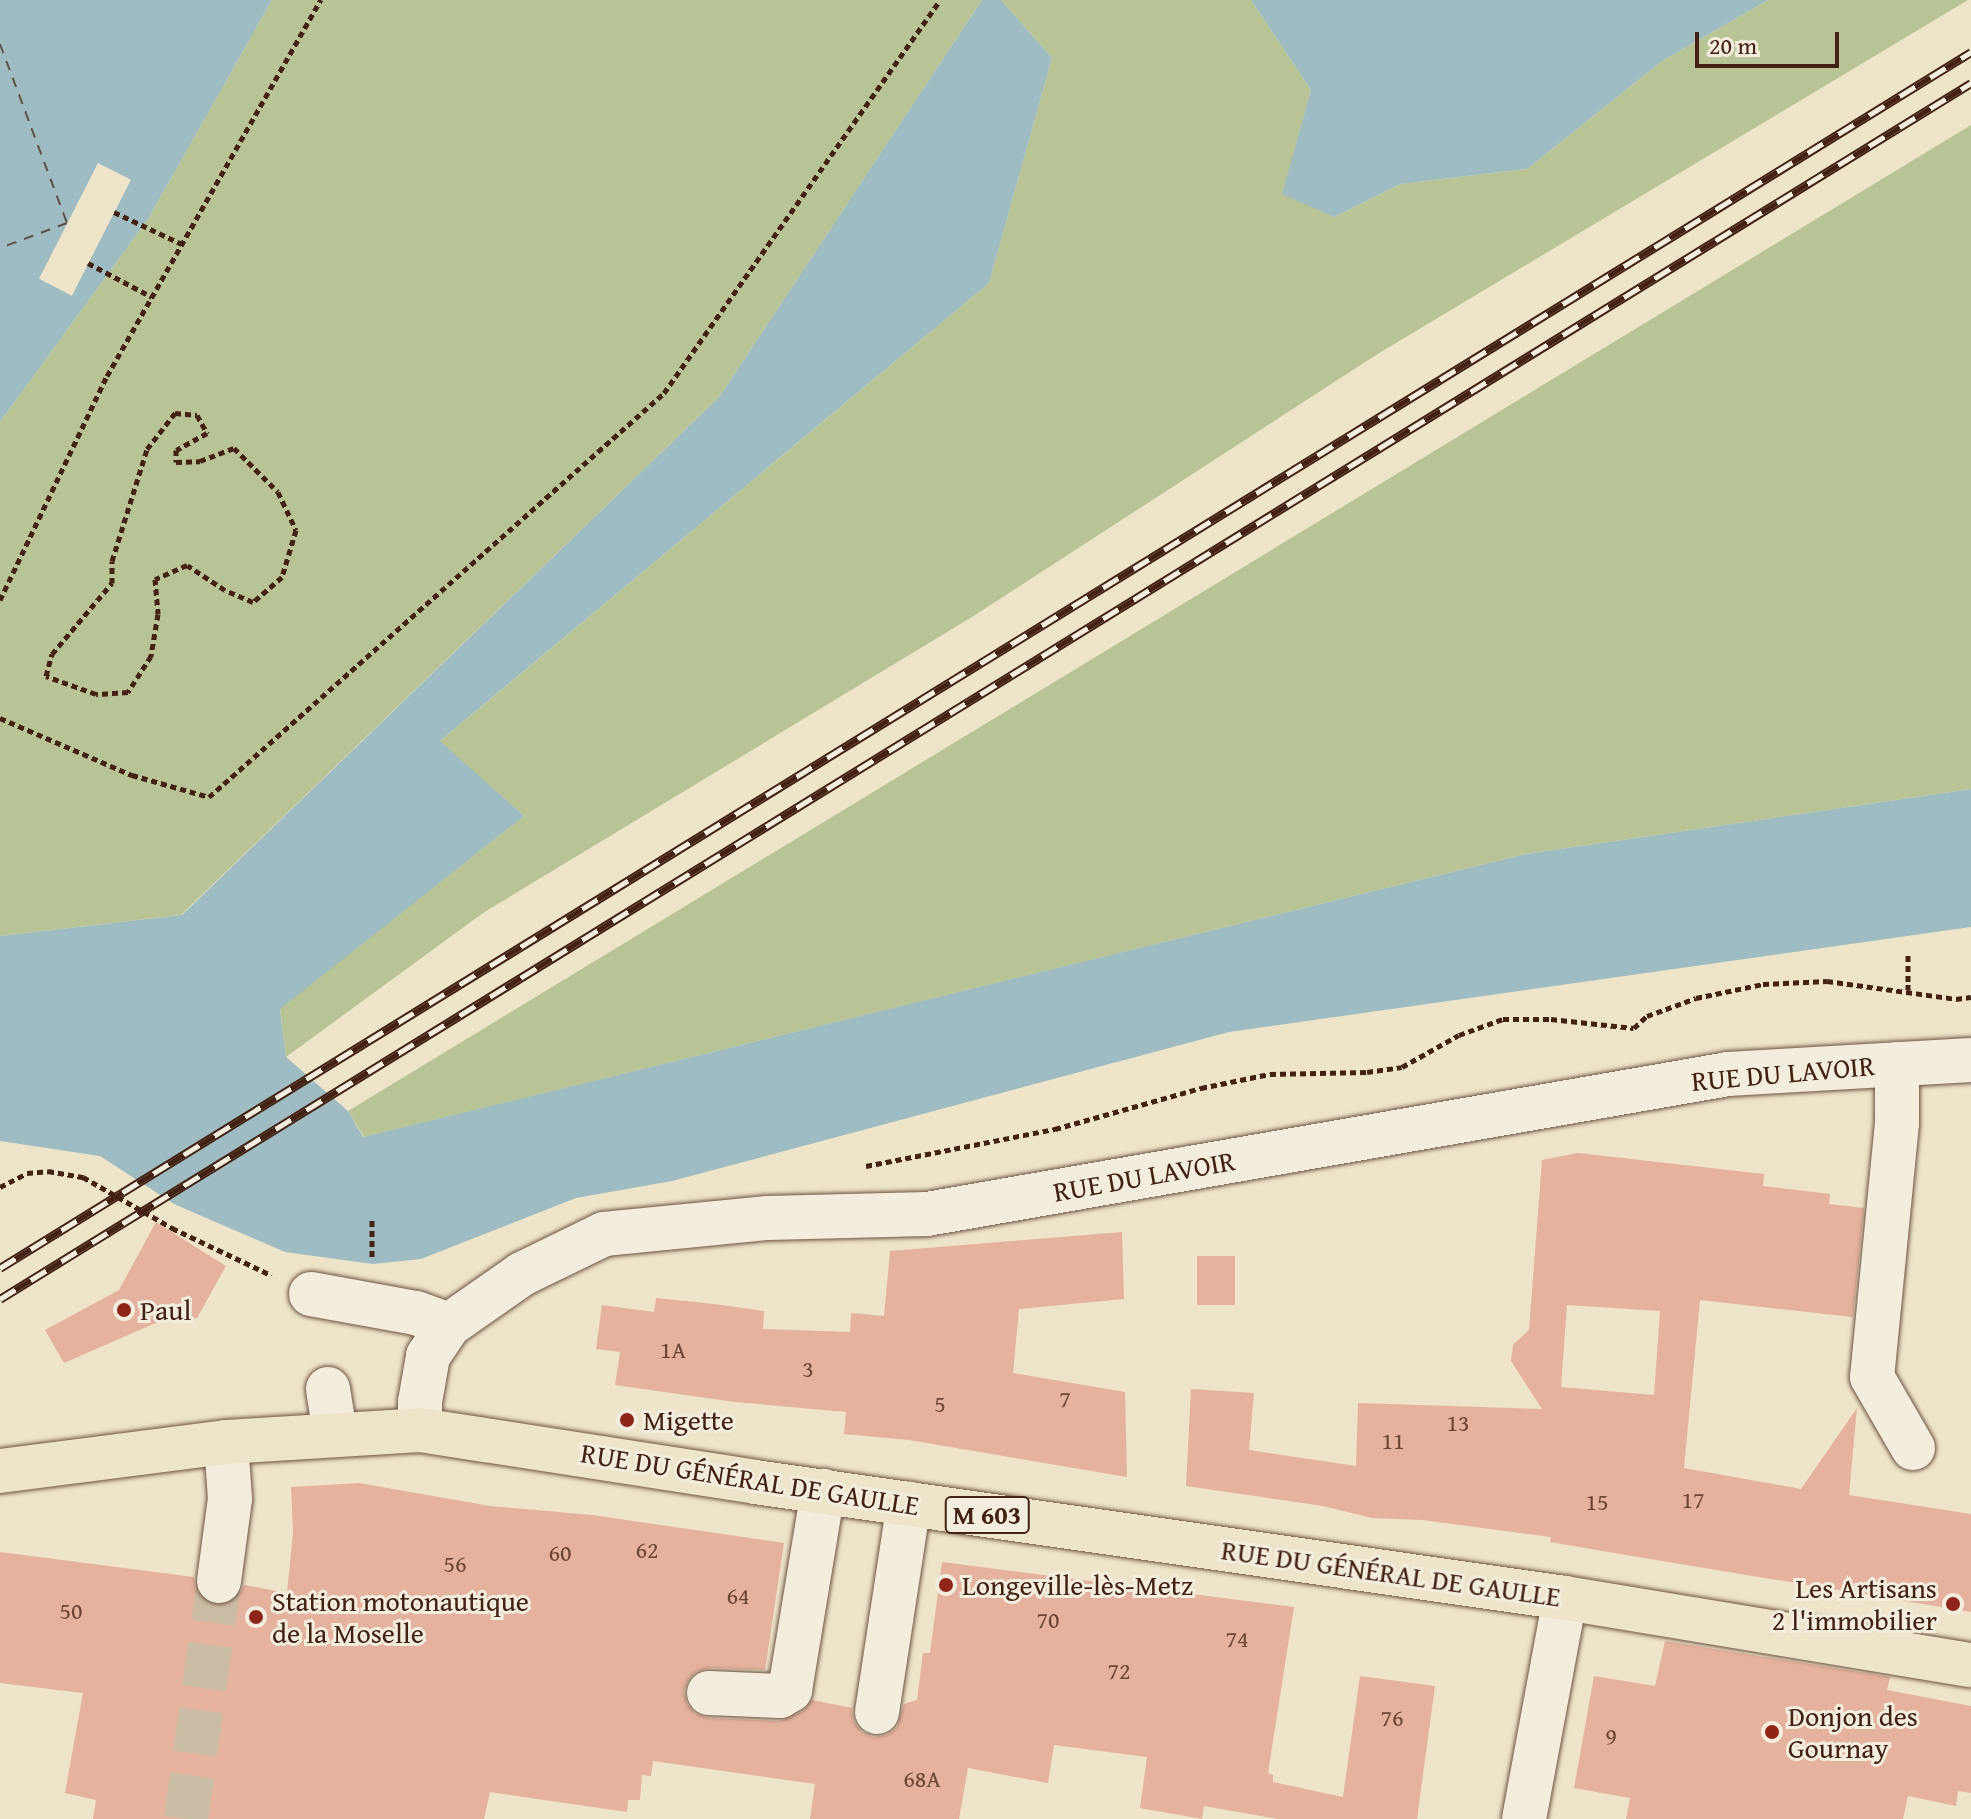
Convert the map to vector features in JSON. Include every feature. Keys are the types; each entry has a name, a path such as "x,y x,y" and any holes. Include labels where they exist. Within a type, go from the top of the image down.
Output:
{"main road":[{"name":"RUE DU GÉNÉRAL DE GAULLE","path":"0,1471 226,1442 420,1430 1565,1598 1971,1665"}],"street":[{"name":"RUE DU LAVOIR","path":"420,1430 420,1402 428,1356 449,1325 522,1274 604,1234 768,1218 927,1214 1728,1074 1971,1060"},
{"path":"1897,1064 1897,1123 1872,1377 1913,1448"},
{"path":"311,1294 350,1304 416,1313 449,1325"},
{"path":"328,1389 335,1433"},
{"path":"219,1581 230,1499 226,1442"},
{"path":"709,1693 780,1696 790,1690 823,1491"},
{"path":"877,1712 909,1503"},
{"path":"1524,1819 1565,1598"}],"path":[{"path":"0,600 107,376 321,0"},
{"path":"0,718 132,775 209,797 664,393 940,0"},
{"path":"114,212 182,244"},
{"path":"88,263 152,297"},
{"path":"175,413 197,415 207,433 176,450 176,462 200,461 234,448 278,492 296,530 282,577 253,602 225,590 187,565 155,579 158,614 151,656 128,692 96,694 46,676 52,654 112,583 112,561 147,449 175,413"},
{"path":"1908,955 1908,990"},
{"path":"855,1168 1055,1129 1201,1088 1270,1074 1367,1072 1402,1067 1459,1035 1503,1019 1551,1019 1634,1028 1647,1016 1696,998 1763,984 1827,981 1956,999 1971,997"},
{"path":"0,1187 27,1173 48,1171 83,1177 172,1228 311,1294"},
{"path":"372,1220 372,1264"}],"green space":[{"path":"272,0 982,0 720,396 181,915 0,936 0,422 148,219"},
{"path":"1001,0 1251,0 1311,90 1283,193 1334,217 1400,184 1527,169 1662,61 1768,0 1968,0 1376,355 972,617 483,913 286,1057 280,1008 524,816 439,742 989,283 1052,58"},
{"path":"1971,125 1971,789 1526,854 364,1137 348,1111"}],"water":[{"path":"0,0 272,0 148,219 0,422"},
{"path":"982,0 1001,0 1052,58 989,283 440,741 524,816 280,1009 286,1057 348,1111 363,1137 1526,854 1971,789 1971,927 1229,1032 672,1181 576,1198 421,1259 373,1264 285,1252 174,1204 100,1156 0,1141 0,936 182,915 720,396"},
{"path":"1251,0 1768,0 1662,61 1527,169 1400,184 1334,217 1282,194 1311,90"}],"pier":[{"path":"98,163 131,180 72,296 39,279"}],"building":[{"path":"1578,1153 1764,1174 1763,1186 1830,1194 1829,1204 1864,1208 1853,1317 1700,1300 1684,1468 1801,1489 1857,1408 1849,1495 1971,1514 1971,1612 1550,1542 1551,1537 1422,1520 1372,1518 1323,1506 1186,1486 1191,1389 1254,1393 1249,1450 1356,1466 1358,1403 1542,1409 1511,1361 1513,1345 1529,1330 1542,1160","holes":["1567,1305 1660,1311 1654,1395 1561,1387"]},
{"path":"156,1222 226,1266 197,1318 158,1322 64,1363 45,1330 119,1290"},
{"path":"1122,1232 1124,1299 1019,1309 1013,1373 1125,1392 1127,1477 909,1440 844,1434 846,1412 735,1402 615,1385 620,1352 596,1349 602,1305 654,1312 656,1298 714,1304 764,1311 763,1329 850,1332 851,1313 884,1316 890,1251"},
{"path":"1197,1256 1235,1256 1235,1305 1197,1305"},
{"path":"359,1483 490,1506 592,1515 784,1543 765,1670 710,1668 697,1671 688,1680 684,1691 687,1704 695,1714 708,1718 780,1721 803,1711 812,1700 852,1708 854,1722 862,1732 874,1737 887,1735 897,1727 904,1704 917,1700 923,1653 930,1653 942,1562 1294,1607 1268,1773 1273,1775 1273,1782 1343,1797 1360,1676 1435,1686 1417,1819 1277,1819 1204,1806 1202,1819 1140,1808 1147,1757 1054,1745 1048,1783 968,1768 959,1819 810,1819 815,1784 653,1761 651,1776 642,1775 640,1800 628,1800 627,1812 490,1792 484,1819 93,1819 96,1800 65,1793 83,1693 0,1683 0,1552 194,1577 196,1590 203,1600 215,1606 228,1604 238,1597 244,1585 287,1593 293,1533 291,1487"},
{"path":"1665,1641 1890,1677 1887,1690 1971,1706 1971,1793 1958,1791 1956,1806 1908,1796 1903,1819 1626,1819 1630,1798 1574,1788 1594,1676 1655,1686"}],"ferry route":[{"path":"0,44 67,223 0,248"}],"tunnel":[{"path":"186,1819 219,1581"}],"railway":[{"path":"0,1268 1971,52"},
{"path":"0,1299 1971,83"}],"place":[{"name":"Paul","path":"124,1310"},
{"name":"Migette","path":"627,1420"},
{"name":"Longeville-lès-Metz","path":"946,1585"},
{"name":"Les Artisans 2 l'immobilier","path":"1953,1604"},
{"name":"Station motonautique de la Moselle","path":"256,1617"},
{"name":"Donjon des Gournay","path":"1772,1732"}]}
